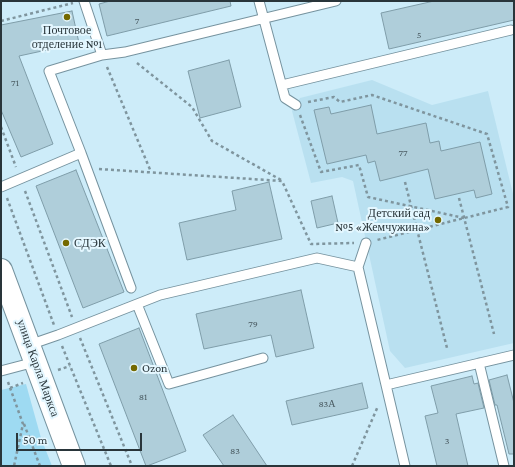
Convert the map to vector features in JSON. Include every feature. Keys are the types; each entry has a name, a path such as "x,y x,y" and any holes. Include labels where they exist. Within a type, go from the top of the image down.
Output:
{"street":[{"name":"улица Карла Маркса","path":"1,270 74,466"}],"lane":[{"path":"84,1 102,55"},
{"path":"259,1 285,98 296,105"},
{"path":"131,288 87,168 49,71 102,55 125,52 336,1"},
{"path":"282,85 512,30"},
{"path":"1,187 81,153"},
{"path":"366,242 358,267 405,466"},
{"path":"2,370 32,353 58,335 160,295 317,258 358,267"},
{"path":"137,304 169,384 263,358"},
{"path":"386,385 514,355"},
{"path":"479,363 504,466"}],"path":[{"path":"1,21 79,1"},
{"path":"125,52 192,107 212,142 282,181 311,244 366,242 417,230 508,207 488,134 372,95 340,102 334,96 296,105 321,172 359,165 368,197 464,218"},
{"path":"102,55 151,172"},
{"path":"1,127 76,327 132,466"},
{"path":"87,168 282,181"},
{"path":"405,182 447,348"},
{"path":"459,198 494,334"},
{"path":"2,370 40,466"},
{"path":"352,466 386,385"},
{"path":"14,466 23,424"}],"shaded area":[{"name":"Детский сад №5 «Жемчужина»","path":"372,80 432,105 488,91 514,198 514,343 405,368 390,351 353,181 342,177 311,183 292,111 300,98"},
{"path":"26,384 41,438 52,466 1,466 1,390"}],"building":[{"path":"110,1 230,1 231,6 107,36 99,4"},
{"path":"434,1 514,1 514,20 389,49 381,13"},
{"path":"72,11 79,43 19,56 53,144 21,157 1,110 1,25"},
{"path":"229,60 241,107 200,118 188,71"},
{"path":"371,105 377,134 426,123 430,143 439,141 441,151 480,142 492,194 476,198 474,190 435,199 428,169 380,181 375,161 368,163 366,155 327,164 314,110 329,107 331,114"},
{"path":"76,170 124,292 83,308 36,186"},
{"path":"269,182 282,239 187,260 179,223 236,210 232,191"},
{"path":"332,196 338,223 317,228 311,201"},
{"path":"301,290 314,348 276,357 271,335 204,349 196,314"},
{"path":"139,328 186,451 147,466 99,344"},
{"path":"507,375 514,403 514,454 509,454 497,405 495,405 489,380"},
{"path":"472,376 474,384 478,383 484,408 456,414 468,466 437,466 425,416 438,413 431,386"},
{"path":"362,383 368,408 292,425 286,401"},
{"path":"233,415 267,466 224,466 203,435"}],"place":[{"name":"Почтовое отделение №1","path":"67,17"},
{"name":"Детский сад №5 «Жемчужина»","path":"438,220"},
{"name":"СДЭК","path":"66,243"},
{"name":"Ozon","path":"134,368"}]}
